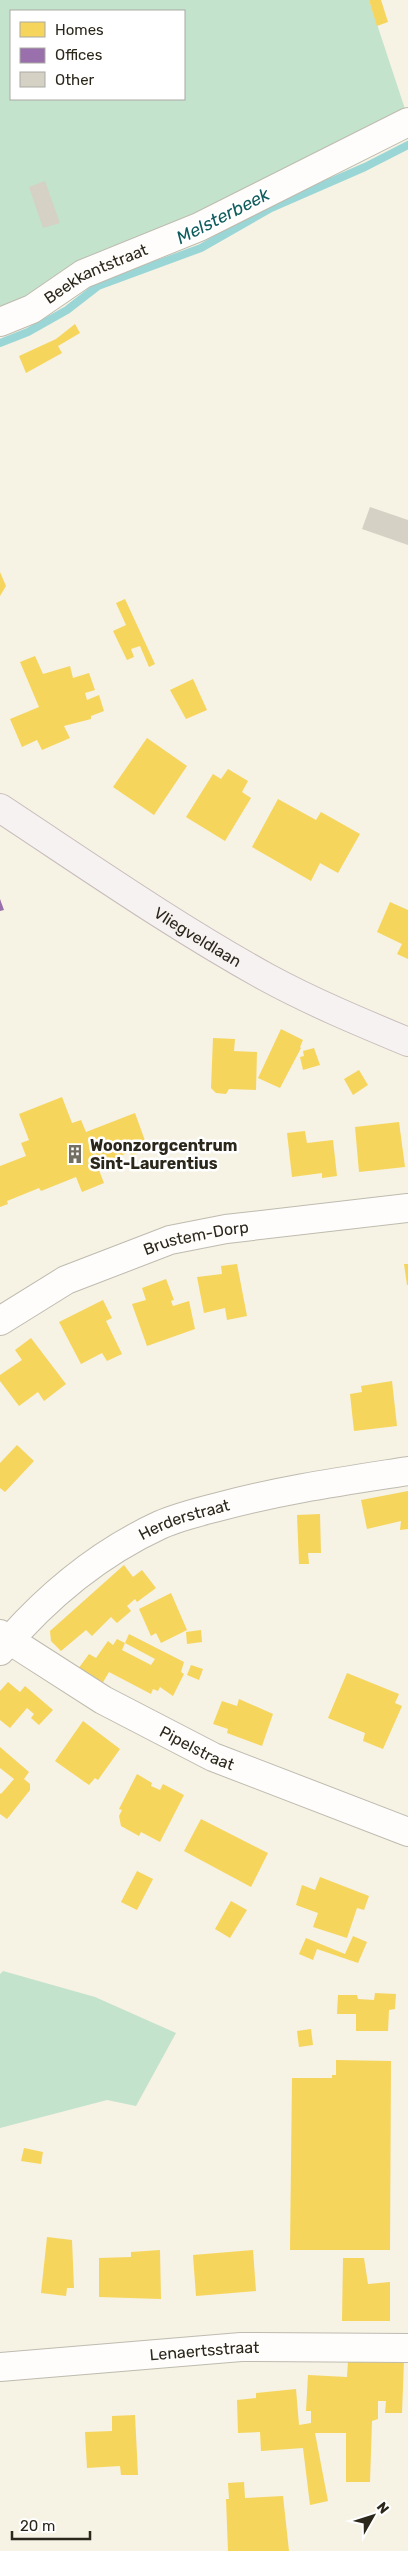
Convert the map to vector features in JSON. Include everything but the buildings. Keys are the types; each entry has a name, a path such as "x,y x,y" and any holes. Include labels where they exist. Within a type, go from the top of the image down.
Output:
{"main road":[{"name":"Vliegveldlaan","path":"0,808 147,905 259,973 340,1013 408,1042"}],"street":[{"name":"Beekkantstraat","path":"0,322 32,310 83,274 199,227 408,122"},
{"name":"Brustem-Dorp","path":"0,1321 66,1280 170,1240 226,1230 408,1208"},
{"name":"Herderstraat","path":"3,1642 93,1564 108,1553 161,1524 265,1494 408,1471"},
{"name":"Pipelstraat","path":"3,1642 103,1700 213,1757 408,1832"},
{"name":"Lenaertsstraat","path":"0,2367 241,2347 408,2348"}],"green space":[{"path":"0,0 369,0 406,112 0,312"},
{"path":"3,1971 95,1997 176,2033 136,2106 107,2100 0,2128 0,1974"}],"waterway":[{"name":"Melsterbeek","path":"0,343 28,332 67,310 98,286 201,248 271,208 365,167 408,145"}],"place":[{"name":"Woonzorgcentrum Sint-Laurentius","path":"75,1154"}]}
